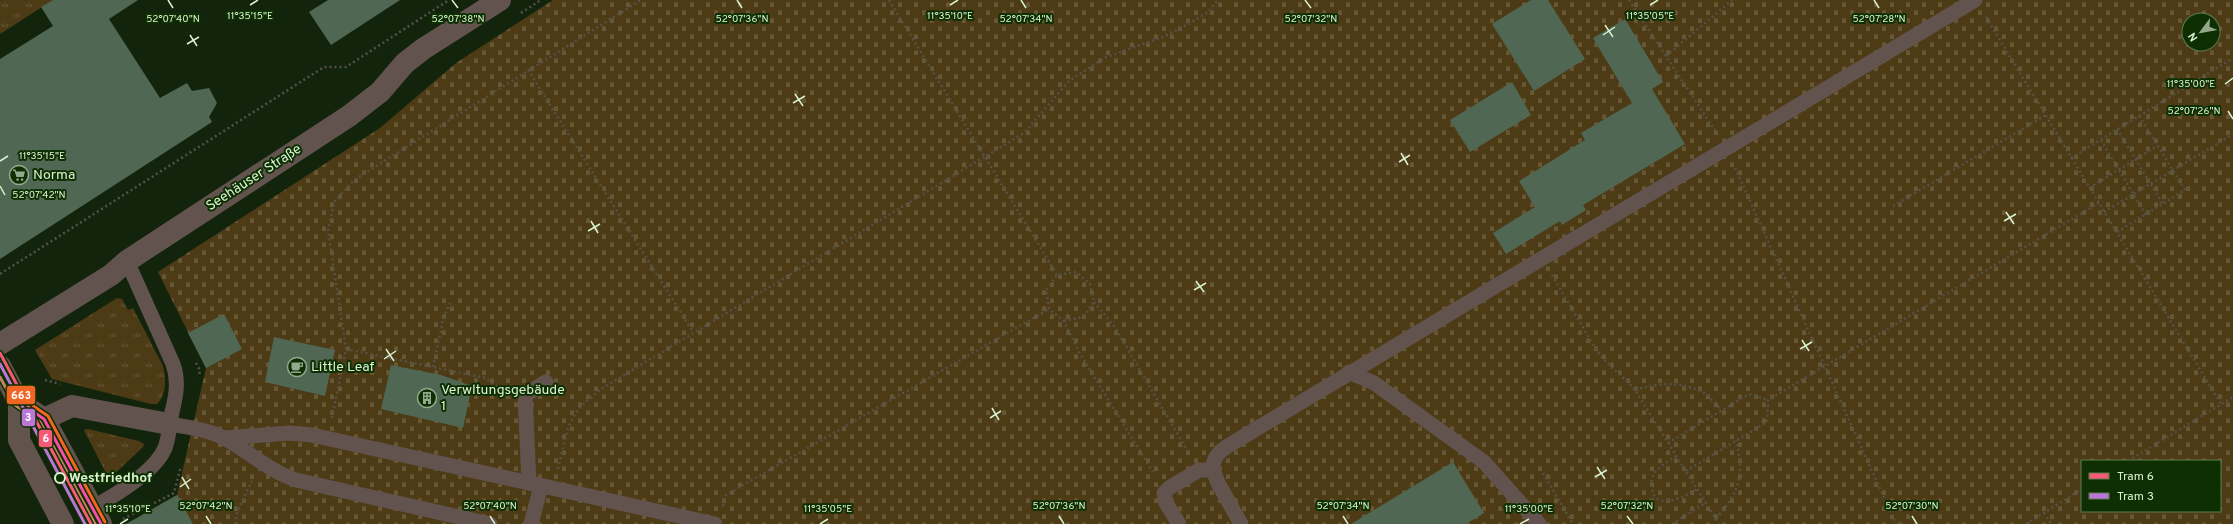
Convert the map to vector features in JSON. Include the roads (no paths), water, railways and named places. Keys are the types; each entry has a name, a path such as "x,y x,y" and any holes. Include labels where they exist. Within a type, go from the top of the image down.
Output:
{"main road":[{"path":"0,366 19,402 20,440 63,524"},
{"path":"19,402 44,419 97,516"}],"street":[{"name":"Seehäuser Straße","path":"0,344 111,275 127,261 349,116 380,92 406,63 423,48 500,0"},
{"path":"44,419 72,406 169,424"}],"lane":[{"path":"1179,524 1165,500 1165,491 1206,470 1225,448 1349,372 1727,149 1975,0"},
{"path":"97,516 119,493 156,461 165,448 176,394 176,372 127,261"},
{"path":"1349,372 1374,383 1484,462 1539,524"},
{"path":"531,524 541,486 525,396 546,382"},
{"path":"169,424 196,428 225,438 261,463 296,480 490,524"},
{"path":"225,438 289,433 328,438 715,524"},
{"path":"1206,470 1218,483 1241,524"}],"tram line":[{"name":"6","path":"0,353 91,524"},
{"name":"3","path":"0,364 85,524"}],"place":[{"name":"Norma","path":"19,175"},
{"name":"Little Leaf","path":"297,367"},
{"name":"Verwltungsgebäude 1","path":"427,398"},
{"name":"Westfriedhof","path":"60,478"}]}
